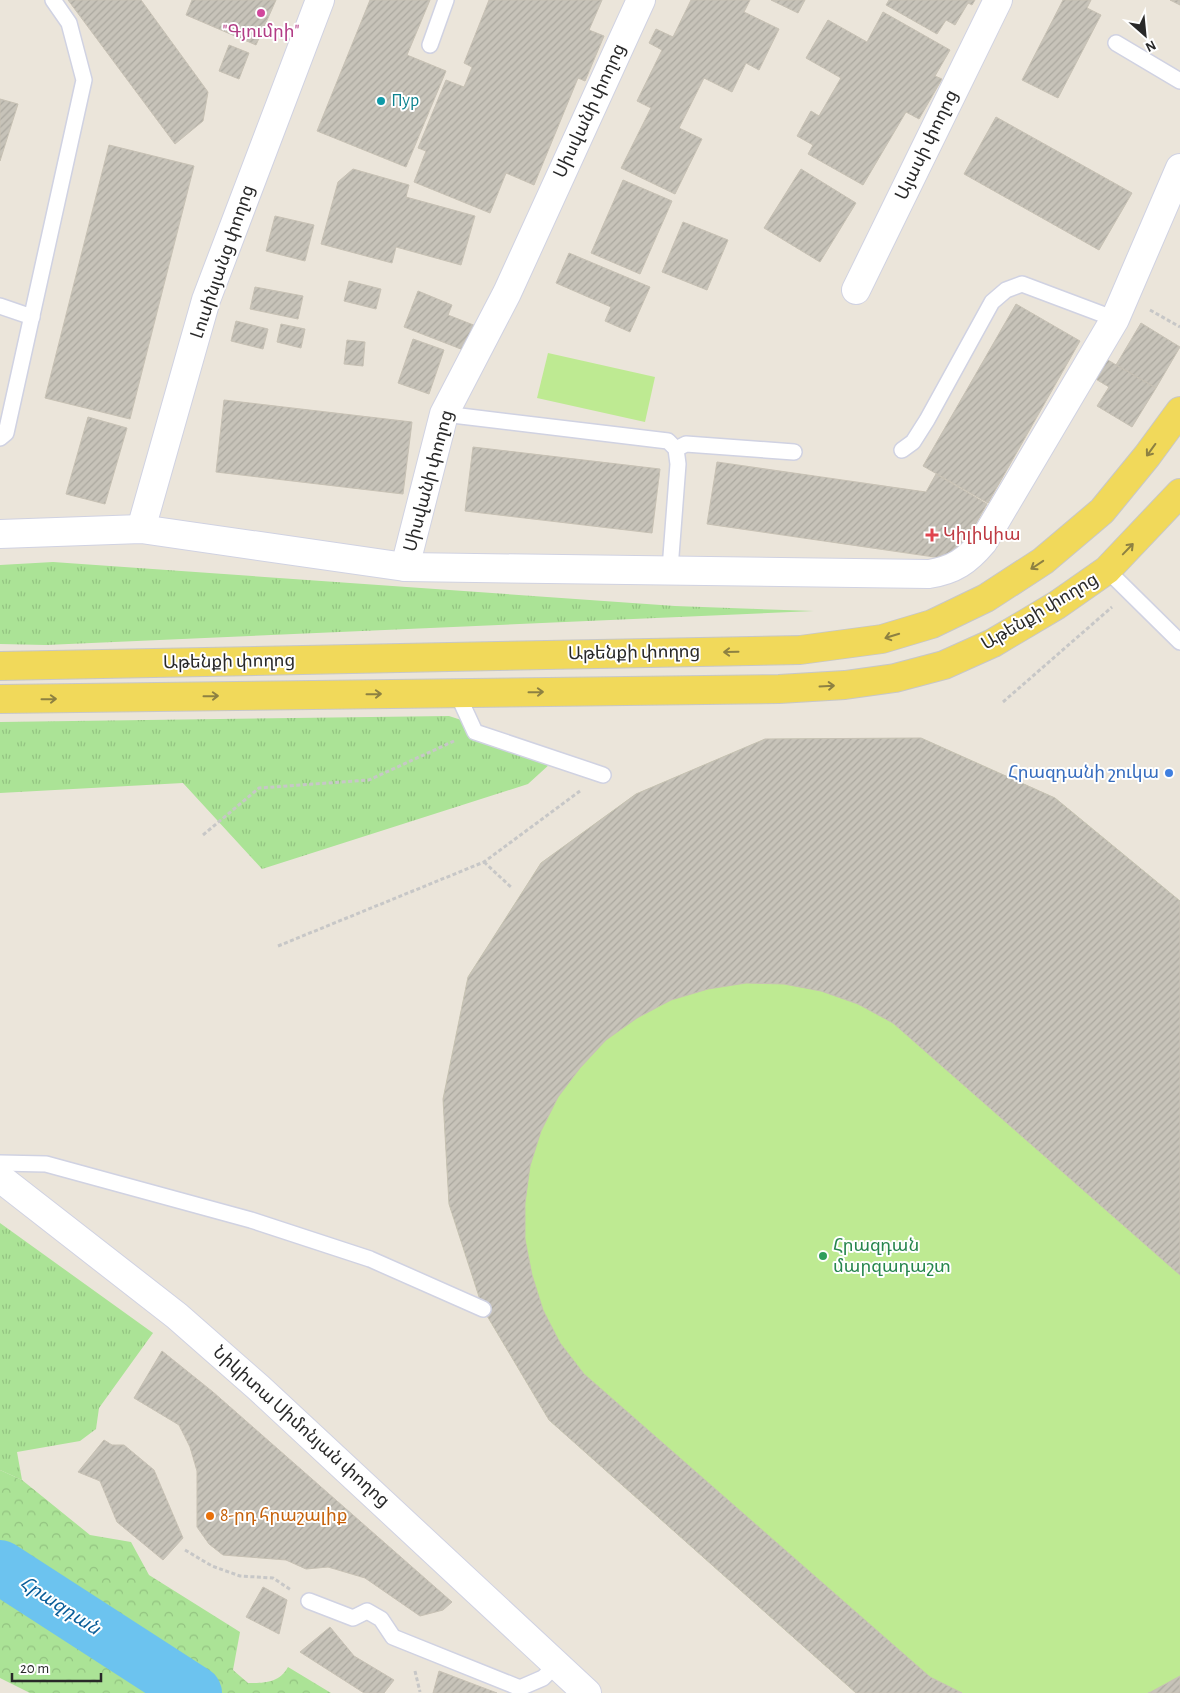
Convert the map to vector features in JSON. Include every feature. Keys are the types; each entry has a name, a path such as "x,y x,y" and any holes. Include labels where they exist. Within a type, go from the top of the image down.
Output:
{"main road":[{"name":"Աթենքի փողոց","path":"0,666 800,650 882,639 932,624 986,598 1043,561 1102,511 1147,456 1180,411"},
{"name":"Աթենքի փողոց","path":"0,699 779,689 845,685 895,678 944,665 992,643 1057,605 1107,570 1180,493"}],"street":[{"name":"Լուսինյանց փողոց","path":"141,529 206,300 320,0"},
{"name":"Սիսվանի փողոց","path":"0,534 141,529 405,567 444,414 506,293 641,0"},
{"name":"Այասի փողոց","path":"856,290 998,0"},
{"path":"405,567 670,569 929,574 946,571 960,565 982,542 1115,318 1180,168"},
{"name":"Նիկիտա Սիմոնյան փողոց","path":"0,1178 177,1316 259,1388 587,1693"}],"lane":[{"path":"0,438 6,433 84,80 69,23 53,0"},
{"path":"430,45 446,0"},
{"path":"1116,43 1180,81"},
{"path":"902,450 913,442 928,420 992,302 1006,290 1022,284 1115,318"},
{"path":"0,306 32,317"},
{"path":"444,414 668,441 676,449 678,464 670,569"},
{"path":"676,449 686,444 794,452"},
{"path":"1107,570 1180,642"},
{"path":"457,693 475,732 603,775"},
{"path":"0,1162 46,1164 251,1220 370,1259 483,1309"},
{"path":"309,1601 353,1618 367,1612 382,1619 393,1637 520,1688 543,1678 556,1665"}],"path":[{"path":"1003,702 1129,592"},
{"path":"203,835 260,788 369,780 475,732"},
{"path":"278,946 484,862 603,775"},
{"path":"484,862 512,888"},
{"path":"185,1550 212,1566 240,1576 273,1578 309,1601"}],"green space":[{"path":"548,353 655,377 645,422 537,398"},
{"path":"53,562 675,606 814,611 46,645 0,644 0,565"},
{"path":"449,716 562,753 528,784 262,869 183,783 0,793 0,722"},
{"name":"Հրազդան մարզադաշտ","path":"921,738 1055,798 1180,901 1180,1693 856,1693 549,1420 483,1309 449,1204 443,1099 468,977 541,863 636,794 765,739"},
{"path":"0,1223 153,1333 99,1408 96,1429 80,1441 17,1452 22,1480 0,1470"},
{"path":"0,1470 22,1480 90,1535 131,1542 149,1575 240,1632 233,1670 248,1683 266,1682 276,1679 288,1667 331,1693 30,1693 0,1678"}],"building":[{"path":"68,0 141,0 208,92 203,121 175,144"},
{"path":"192,0 276,0 256,45 186,15"},
{"name":"Пур","path":"370,0 430,0 407,55 446,71 406,167 317,131"},
{"path":"489,0 602,0 589,30 604,36 585,81 578,78 534,185 506,173 490,213 414,182 426,151 418,148 446,80 464,87 472,67 464,63"},
{"path":"691,0 750,0 744,12 779,29 759,70 746,63 732,92 704,78 679,128 702,139 675,194 621,168 651,108 637,101 662,50 649,43 656,29 673,37"},
{"path":"771,0 805,0 798,13"},
{"path":"889,0 975,0 972,5 968,3 955,25 946,20 937,34 886,5"},
{"path":"1063,0 1091,0 1087,8 1101,15 1058,98 1022,80"},
{"path":"1170,0 1180,0 1180,5"},
{"path":"883,12 950,50 935,76 942,79 919,119 906,112 863,185 808,154 813,145 797,136 811,111 819,116 841,78 806,58 828,20 867,42"},
{"path":"229,45 249,53 239,79 219,71"},
{"path":"0,99 18,104 0,161"},
{"path":"996,117 1132,193 1099,250 964,174"},
{"path":"109,145 194,166 130,419 45,398"},
{"path":"353,169 409,185 406,197 475,216 461,265 396,247 392,263 321,244 338,182"},
{"path":"801,169 856,203 820,262 764,228"},
{"path":"623,180 672,201 640,274 591,253"},
{"path":"275,216 314,225 305,261 266,251"},
{"path":"683,222 728,240 707,290 662,272"},
{"path":"569,253 650,287 630,332 605,321 611,307 556,283"},
{"path":"349,281 381,289 376,309 344,301"},
{"path":"255,287 303,296 298,319 250,309"},
{"path":"418,291 452,305 448,315 476,326 466,351 404,327"},
{"path":"1016,304 1080,341 988,503 923,466"},
{"path":"236,321 268,329 263,349 231,341"},
{"path":"1141,323 1180,347 1156,388 1116,365"},
{"path":"281,324 305,329 301,348 277,342"},
{"path":"413,339 444,350 429,394 398,383"},
{"path":"347,340 365,342 363,366 344,364"},
{"path":"1106,359 1156,388 1132,427 1097,406 1109,387 1094,378"},
{"path":"224,400 412,422 403,494 216,472"},
{"path":"88,417 127,428 105,504 66,494"},
{"path":"473,447 660,469 652,533 465,511"},
{"path":"717,462 926,492 936,474 987,504 962,548 941,558 707,524"},
{"path":"921,738 1055,798 1180,901 1180,1275 893,1023 858,1004 821,991 784,984 746,983 708,989 671,1000 637,1018 606,1040 580,1068 558,1097 541,1131 530,1166 525,1203 525,1239 532,1275 543,1310 560,1343 584,1374 930,1677 962,1693 856,1693 549,1420 483,1309 449,1204 443,1099 468,977 541,863 636,794 765,739"},
{"path":"162,1351 213,1392 452,1602 443,1610 420,1616 365,1578 328,1567 306,1569 286,1560 223,1555 209,1544 197,1527 197,1471 190,1447 179,1425 134,1398"},
{"path":"104,1440 112,1445 124,1445 154,1470 183,1538 163,1560 117,1522 100,1481 78,1472"},
{"path":"263,1587 287,1600 279,1634 246,1617"},
{"path":"330,1627 354,1656 394,1680 384,1693 364,1693 300,1652"},
{"path":"439,1671 497,1693 433,1693"},
{"path":"1180,1676 1180,1693 1149,1693"}],"waterway":[{"name":"Հրազդան","path":"0,1567 195,1693"}],"place":[{"name":"\"Գյումրի\"","path":"261,13"},
{"name":"Пур","path":"381,101"},
{"name":"Կիլիկիա","path":"932,535"},
{"name":"Հրազդանի շուկա","path":"1169,773"},
{"name":"Հրազդան մարզադաշտ","path":"823,1256"},
{"name":"8-րդ հրաշալիք","path":"210,1516"}]}
